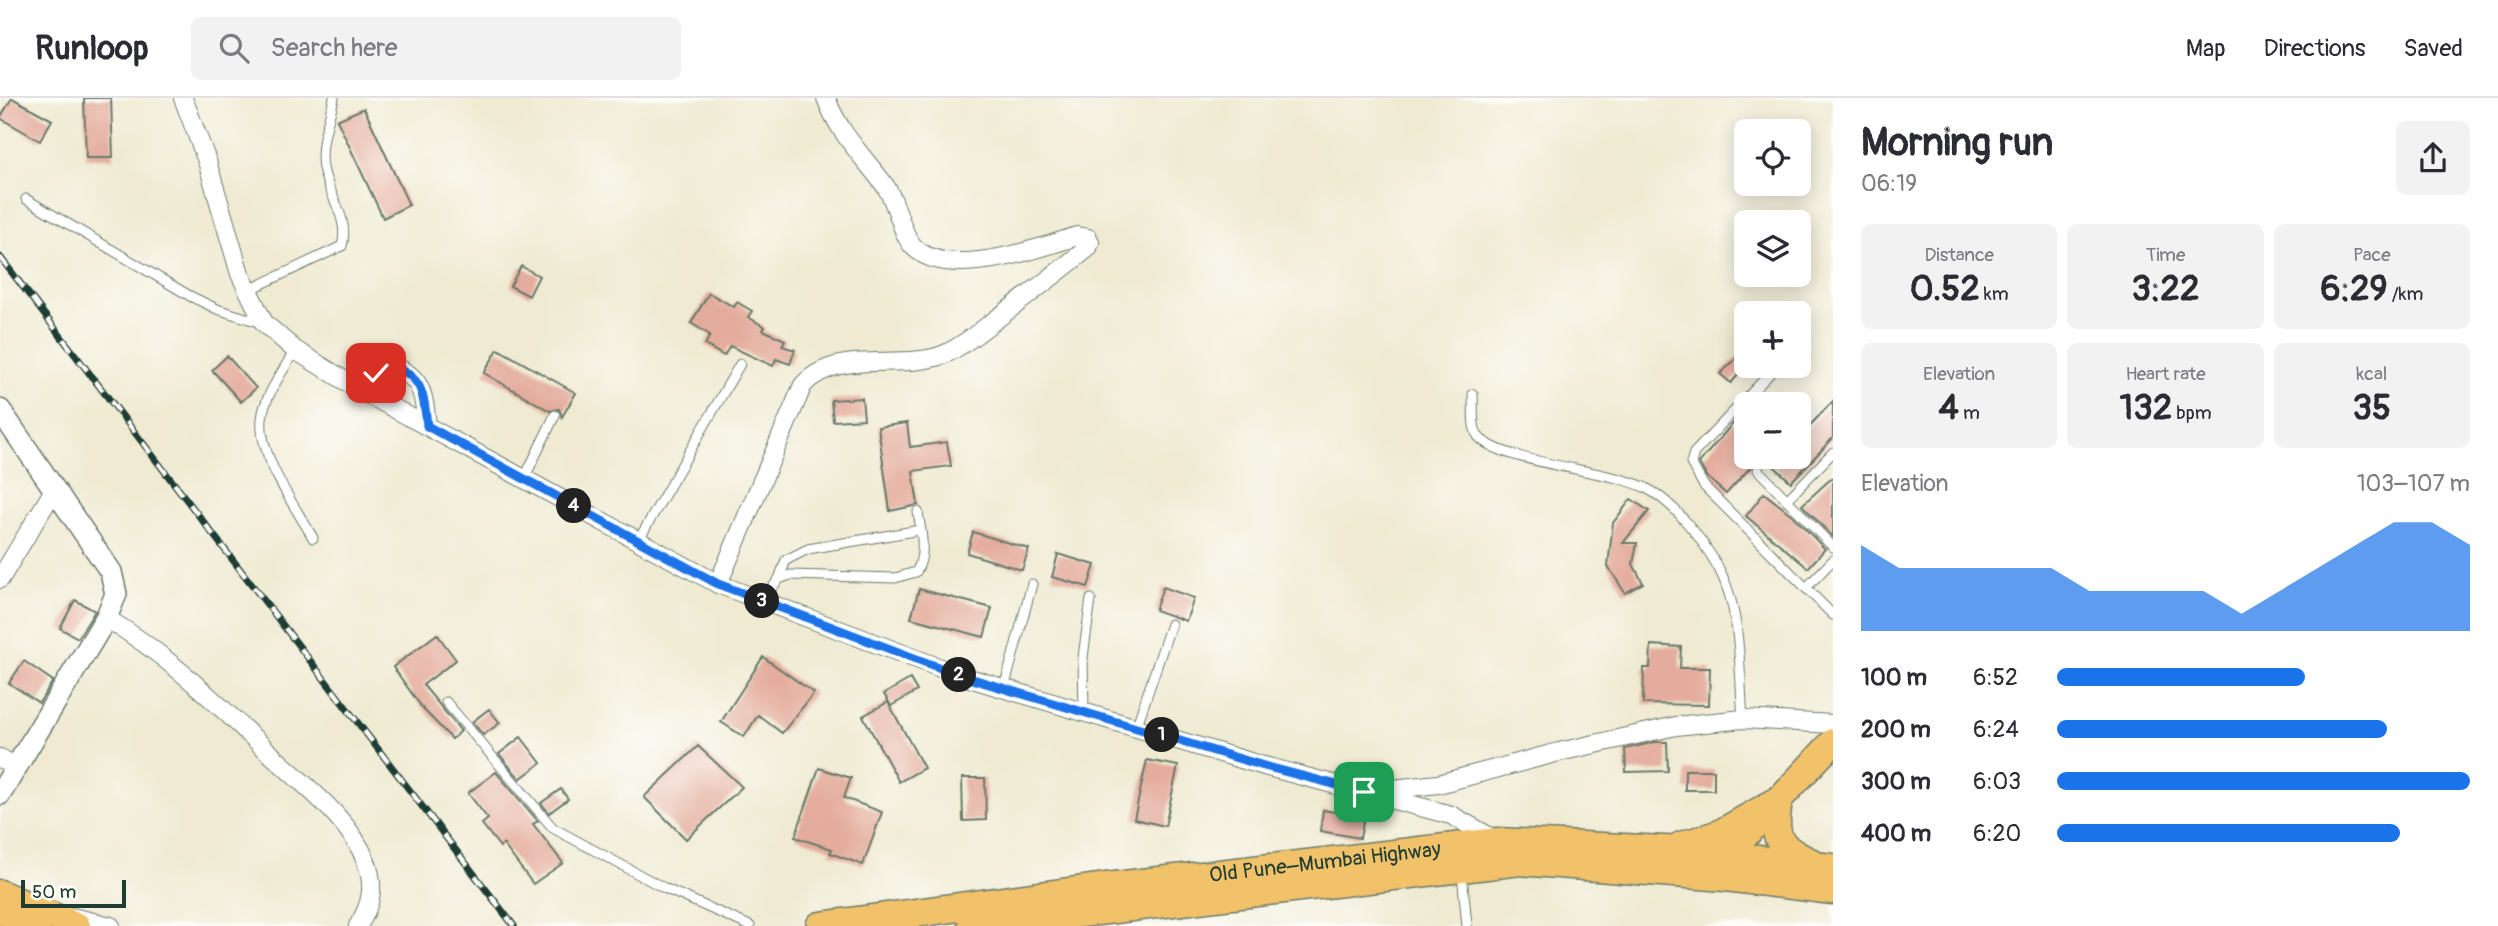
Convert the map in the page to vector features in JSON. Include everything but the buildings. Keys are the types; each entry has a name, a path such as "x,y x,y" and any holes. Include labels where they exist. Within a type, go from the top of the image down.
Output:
{"highway":[{"path":"1665,850 1720,834 1777,801"},
{"path":"1777,801 1775,829 1778,840 1787,850 1829,875"},
{"name":"Old Pune–Mumbai Highway","path":"820,926 880,921 1498,842 1665,850 1726,867"},
{"name":"Old Pune–Mumbai Highway","path":"972,926 1520,860 1726,867 1829,875"},
{"path":"0,909 38,918"}],"main road":[{"path":"1726,867 1777,801 1833,742"},
{"path":"0,892 38,918 77,926"}],"street":[{"path":"183,98 207,161 247,291 264,324 295,350 360,390 718,584 874,645 1004,688 1136,728 1451,815 1498,842 1520,860"},
{"path":"718,584 803,385 815,372 829,365 918,361 946,354 1026,297 1088,248 1090,242 1088,238 1077,236 970,262 950,262 922,255 910,243 899,209 886,187 837,125 826,98"},
{"path":"360,390 376,373 392,366 406,370 419,381 427,426"},
{"path":"0,794 8,762 76,671 106,618 116,594 115,580 2,417"},
{"path":"0,579 54,490"},
{"path":"106,618 148,643 179,668 328,807 352,836 366,859 372,881 372,898 358,926"},
{"path":"1364,792 1438,783 1676,726 1743,719 1833,724"},
{"path":"38,918 111,926"}],"lane":[{"path":"247,291 342,246 344,225 323,168 322,146 334,98"},
{"path":"26,199 190,296 217,309 264,324"},
{"path":"295,350 262,417 262,436 267,454 313,538"},
{"path":"638,541 740,364"},
{"path":"1766,378 1694,453 1691,463 1704,486 1833,615"},
{"path":"1473,394 1475,427 1478,436 1486,441 1556,465 1636,484 1663,499 1679,516 1717,566 1727,588 1733,615 1743,719"},
{"path":"524,479 555,415"},
{"path":"1787,500 1833,452"},
{"path":"1758,470 1833,547"},
{"path":"779,579 790,575 908,576 916,572 922,562 918,512"},
{"path":"762,601 779,579 786,560 808,549 920,530"},
{"path":"1806,588 1833,560"},
{"path":"1004,688 1032,584"},
{"path":"1084,712 1084,636 1091,599"},
{"path":"1136,728 1171,624"},
{"path":"446,702 553,828 664,888 750,926"},
{"path":"1461,867 1467,926"}],"railway":[{"path":"0,257 514,926"}],"route":[{"path":"376,373 392,366 406,370 419,381 424,396 427,426 718,584 959,675 1264,766 1364,792"}]}
